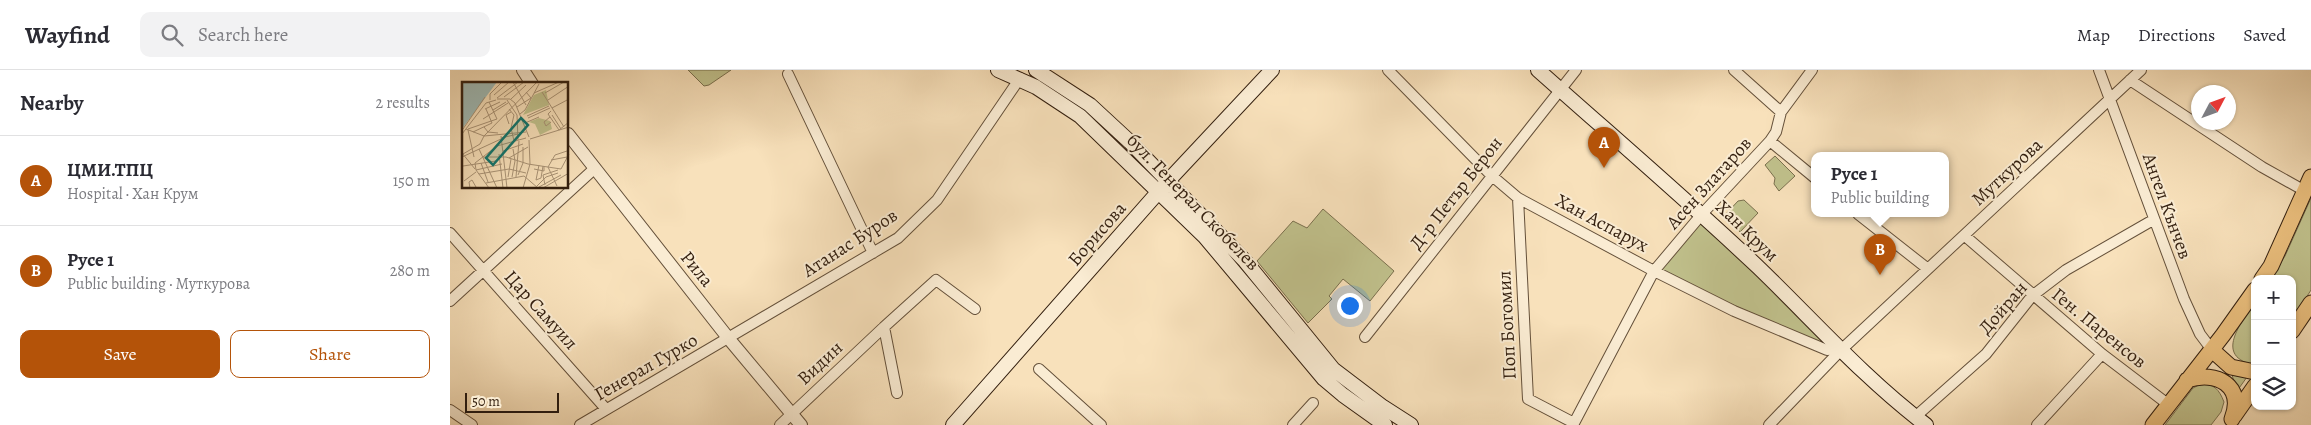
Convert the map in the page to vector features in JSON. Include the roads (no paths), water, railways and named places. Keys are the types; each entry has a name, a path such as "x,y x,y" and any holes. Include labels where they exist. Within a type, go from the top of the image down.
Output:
{"main road":[{"name":"бул. Генерал Скобелев","path":"998,70 1020,78 1080,116 1164,186 1245,261 1333,369 1383,407 1411,425"},
{"name":"бул. Генерал Скобелев","path":"1036,70 1090,105 1164,186 1324,378 1343,395 1384,425"},
{"name":"Борисова","path":"954,425 1164,186 1272,70"},
{"name":"Хан Крум","path":"1538,70 1702,214 1767,276 1838,349 1920,421"},
{"path":"2265,275 2271,266 2311,177"},
{"path":"2153,425 2212,350 2251,296"},
{"path":"2296,325 2311,303"},
{"path":"2212,350 2231,367 2251,371"},
{"path":"2188,380 2200,376 2220,379 2228,386 2237,406 2233,423"},
{"path":"2233,423 2251,393"}],"street":[{"path":"522,70 531,82"},
{"name":"Хан Аспарух","path":"1388,70 1491,175 1518,198 1654,271 1734,311 1827,350 1838,349"},
{"name":"Д-р Петър Берон","path":"1365,337 1491,175 1576,70"},
{"path":"1734,70 1781,112"},
{"name":"Асен Златаров","path":"1573,424 1654,271 1702,214 1770,141 1776,132 1781,112 1812,70"},
{"name":"Ангел Кънчев","path":"2099,70 2153,220 2184,299 2200,334 2212,350"},
{"name":"Муткурова","path":"1769,425 1838,349 1965,236 2141,70"},
{"path":"788,74 874,253"},
{"name":"Атанас Буров","path":"729,339 898,238 937,200 1020,78"},
{"path":"2130,80 2262,166 2305,191"},
{"name":"Рила","path":"569,135 729,339 801,425"},
{"path":"1770,141 1811,175"},
{"path":"450,301 594,169"},
{"name":"Поп Богомил","path":"1518,198 1528,399 1573,424"},
{"path":"1862,217 1928,269"},
{"name":"Дойран","path":"1920,421 1986,354 2032,296 2066,270 2153,220"},
{"name":"Цар Самуил","path":"450,234 606,410"},
{"name":"Ген. Паренсов","path":"1965,236 2032,296 2102,354 2169,405"},
{"name":"Видин","path":"780,425 936,280 975,309"},
{"path":"884,327 897,393"},
{"name":"Генерал Гурко","path":"580,425 729,339"},
{"path":"2037,425 2102,354"},
{"path":"1039,370 1101,425"},
{"path":"1293,425 1313,403"},
{"path":"450,410 472,425"}],"place":[{"name":"ЦМИ.ТПЦ","path":"1604,168"},
{"name":"Русе 1","path":"1880,275"}]}
